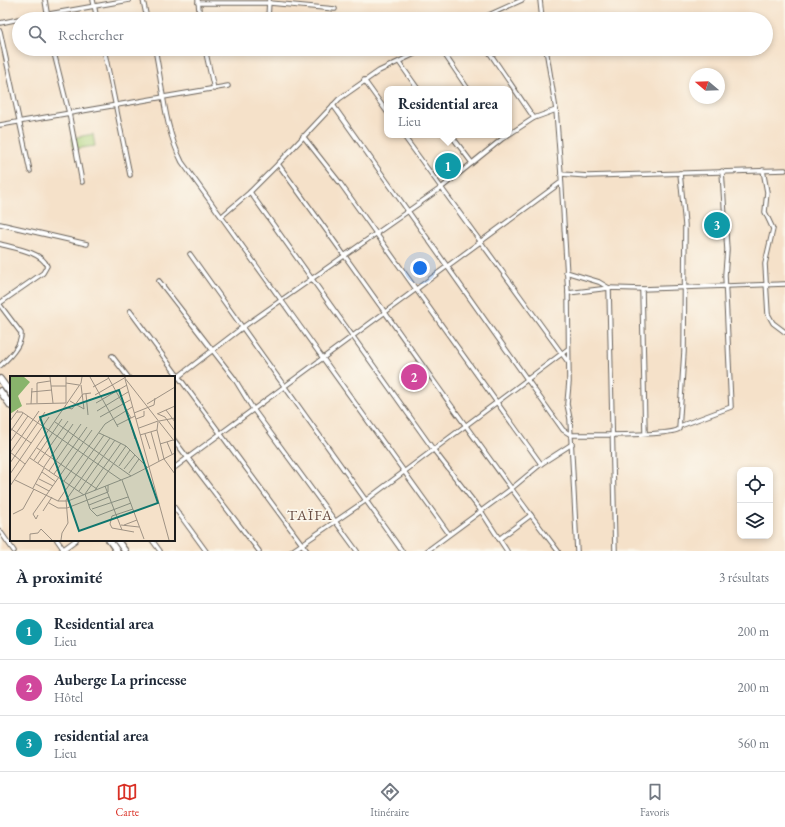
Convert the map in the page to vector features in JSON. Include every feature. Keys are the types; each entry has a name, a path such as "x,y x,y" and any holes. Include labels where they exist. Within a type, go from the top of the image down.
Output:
{"highway":[{"path":"0,379 10,393"},
{"path":"0,391 10,405"},
{"path":"110,541 117,551"},
{"path":"118,541 125,551"}],"street":[{"path":"45,0 47,12"},
{"path":"93,0 95,12"},
{"path":"59,12 129,0"},
{"path":"143,0 146,12"},
{"path":"495,12 522,0"},
{"path":"540,0 541,12"},
{"path":"199,12 198,1 270,1 335,9"},
{"path":"269,12 270,1"},
{"path":"0,23 12,21"},
{"path":"0,30 21,122 30,171"},
{"path":"55,56 69,113 82,182"},
{"path":"106,56 130,175"},
{"path":"155,56 173,144 182,162 450,534"},
{"path":"207,56 214,89"},
{"path":"222,216 250,192 278,164 332,105 364,80 410,56"},
{"path":"446,56 466,86"},
{"path":"492,56 534,118"},
{"path":"547,56 556,110 561,174 560,183 568,293 569,382 566,404 570,419 578,551"},
{"path":"398,62 416,86"},
{"path":"364,80 384,108"},
{"path":"0,125 228,86"},
{"path":"332,105 563,430 571,435 675,432 680,426 731,407 726,286 727,250 722,171"},
{"path":"512,132 534,118 556,110"},
{"path":"303,136 322,158 541,464"},
{"path":"405,138 561,355 568,362"},
{"path":"454,138 472,163"},
{"path":"175,379 242,327 282,301 441,188 502,139"},
{"path":"278,164 346,255 511,489 558,551"},
{"path":"763,170 767,192 765,212 773,229 765,264 769,318 785,332"},
{"path":"561,174 588,176 785,170"},
{"path":"680,173 685,225 684,352 680,426"},
{"path":"175,467 222,434 253,409 324,359 447,266 482,243 560,183"},
{"path":"250,192 433,449 481,511 507,551"},
{"path":"0,224 88,244"},
{"path":"0,244 40,257 47,266 43,273 0,304 21,333 15,349 0,366"},
{"path":"190,254 284,388 402,551"},
{"path":"566,272 599,282 609,288"},
{"path":"159,281 212,351 357,551"},
{"path":"568,293 609,288 642,289 785,284"},
{"path":"609,288 616,551"},
{"path":"642,289 645,433"},
{"path":"130,311 307,551"},
{"path":"292,551 365,501 568,349"},
{"path":"112,356 127,376"},
{"path":"175,441 259,551"},
{"path":"427,551 511,489 541,464 572,444"},
{"path":"175,508 206,551"},
{"path":"498,539 531,515"},
{"path":"0,531 14,551"},
{"path":"58,541 63,550 75,541"},
{"path":"153,541 160,551"}],"green space":[{"path":"93,134 95,146 73,149 72,138"}],"place":[{"name":"Residential area","path":"448,166"},
{"name":"residential area","path":"717,225"},
{"name":"Auberge La princesse","path":"414,377"}],"district":[{"name":"TAÏFA","path":"310,514"}]}
